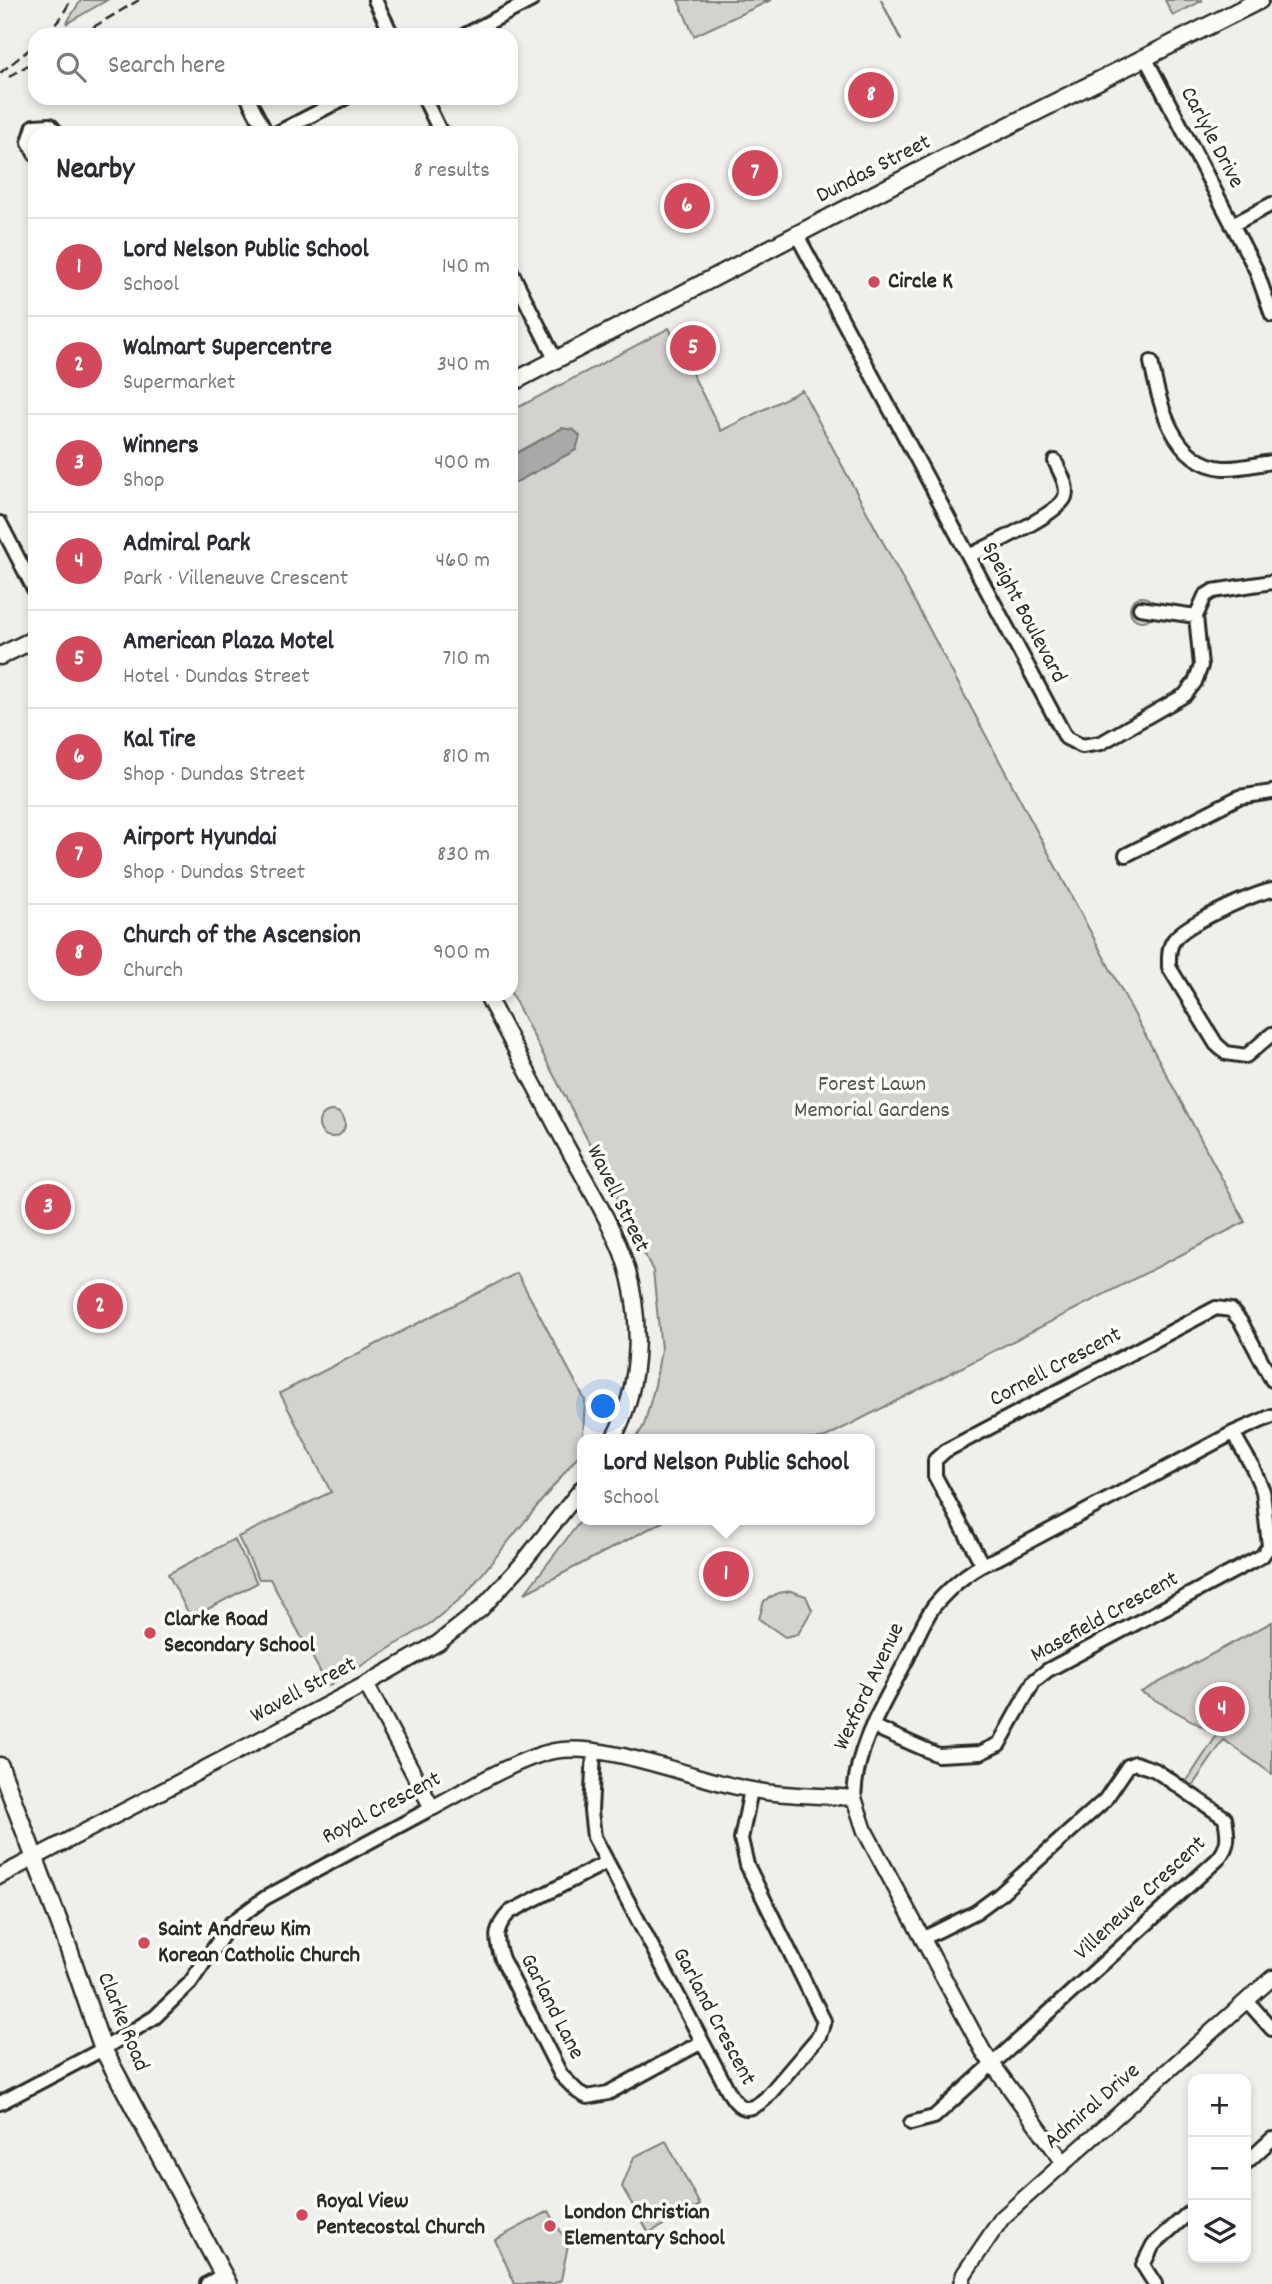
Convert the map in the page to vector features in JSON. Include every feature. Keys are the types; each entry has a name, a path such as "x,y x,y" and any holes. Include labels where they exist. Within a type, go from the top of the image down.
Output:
{"main road":[{"name":"Dundas Street","path":"518,379 1260,0"},
{"path":"0,656 28,642"},
{"name":"Clarke Road","path":"0,1766 103,2049 225,2280"}],"street":[{"path":"375,0 389,28"},
{"path":"478,28 532,0"},
{"name":"Carlyle Drive","path":"1145,57 1269,297 1272,315"},
{"path":"252,105 262,126"},
{"path":"291,126 331,105"},
{"path":"428,105 438,126"},
{"path":"1233,225 1272,204"},
{"name":"Speight Boulevard","path":"797,235 1066,738 1082,746 1101,743 1185,695 1195,682 1201,666 1196,616"},
{"path":"518,285 555,359"},
{"path":"1151,362 1164,417 1182,447 1201,462 1223,468 1272,462"},
{"path":"969,556 1055,511 1066,496 1066,485 1055,461"},
{"path":"0,523 28,577"},
{"path":"1140,608 1196,616 1205,596 1213,592 1272,582"},
{"path":"1126,855 1240,797 1272,792"},
{"path":"1272,890 1258,893 1183,931 1172,942 1169,967 1216,1044 1226,1053 1246,1056 1272,1034"},
{"name":"Wavell Street","path":"490,1001 602,1210 622,1254 633,1295 637,1329 635,1371 623,1421 616,1434"},
{"name":"Cornell Crescent","path":"982,1563 935,1476 935,1460 945,1451 1216,1308 1230,1310 1241,1322 1272,1380"},
{"name":"Wexford Avenue","path":"1064,2163 983,2051 922,1939 865,1831 854,1798 855,1773 864,1741 932,1609 951,1588 982,1563 1009,1552 1233,1433 1272,1416"},
{"name":"Masefield Crescent","path":"872,1726 939,1755 980,1753 999,1744 1034,1681 1048,1670 1262,1556 1269,1546 1263,1491 1233,1433"},
{"name":"Wavell Street","path":"0,1876 366,1684 438,1643 481,1609 521,1565 577,1495"},
{"path":"366,1684 432,1808"},
{"name":"Royal Crescent","path":"0,2103 103,2049 155,2017 190,1983 231,1923 265,1898 530,1758 554,1751 594,1751 751,1790 854,1798"},
{"name":"Garland Crescent","path":"594,1751 591,1811 594,1837 737,2105 745,2108 757,2106 766,2098 819,2036 824,2021 747,1865 741,1839 751,1790"},
{"name":"Villeneuve Crescent","path":"922,1939 976,1912 999,1895 1105,1800 1128,1766 1135,1763 1155,1770 1225,1818 1229,1838 1226,1851 1219,1859 993,2063"},
{"name":"Garland Lane","path":"607,1862 510,1912 497,1929 496,1941 502,1959 561,2075 587,2097 608,2093 702,2042"},
{"name":"Admiral Drive","path":"961,2284 964,2274 1002,2218 1272,1978"},
{"path":"1248,2002 1272,2029"},
{"path":"911,2123 934,2117 993,2063"},
{"path":"1251,2158 1272,2139"},
{"path":"1155,2284 1143,2264 1153,2245 1188,2214"},
{"path":"207,2284 225,2280"}],"green space":[{"path":"81,0 107,0 66,24"},
{"path":"678,0 771,0 694,36"},
{"path":"1165,0 1203,0 1173,16"},
{"name":"Forest Lawn Memorial Gardens","path":"669,328 721,431 802,390 1245,1222 832,1434 639,1434 655,1385 661,1349 653,1271 515,1001 518,1001 518,407"},
{"path":"1142,597 1151,600 1154,609 1151,618 1142,621 1133,618 1130,609 1133,600"},
{"path":"332,1111 341,1115 345,1124 341,1133 332,1137 323,1133 319,1124 323,1115"},
{"path":"517,1273 585,1400 583,1434 577,1434 577,1457 465,1595 431,1623 328,1686 270,1579 259,1579 238,1537 331,1492 280,1393"},
{"path":"577,1525 656,1525 525,1593"},
{"path":"234,1539 257,1583 191,1618 168,1574"},
{"path":"791,1591 806,1596 812,1610 798,1634 785,1637 759,1619 764,1601 778,1593"},
{"path":"1272,1622 1272,1774 1224,1740 1192,1786 1186,1782 1217,1735 1141,1692"},
{"path":"666,2141 700,2205 649,2233 622,2187 634,2157"},
{"path":"549,2211 568,2245 561,2280 553,2284 515,2284 495,2240"}],"shaded area":[{"path":"562,428 574,430 580,436 576,450 518,481 518,452"}],"waterway":[{"path":"881,0 901,40"}],"railway":[{"path":"52,28 71,0"},
{"path":"92,28 139,0"},
{"path":"0,73 28,51"},
{"path":"9,77 28,65"}],"place":[{"name":"Church of the Ascension","path":"871,95"},
{"name":"Airport Hyundai","path":"755,173"},
{"name":"Kal Tire","path":"687,206"},
{"name":"Circle K","path":"874,282"},
{"name":"American Plaza Motel","path":"693,348"},
{"name":"Winners","path":"48,1207"},
{"name":"Walmart Supercentre","path":"100,1306"},
{"name":"Lord Nelson Public School","path":"726,1574"},
{"name":"Clarke Road Secondary School","path":"150,1633"},
{"name":"Admiral Park","path":"1222,1709"},
{"name":"Saint Andrew Kim Korean Catholic Church","path":"144,1943"},
{"name":"Royal View Pentecostal Church","path":"302,2215"},
{"name":"London Christian Elementary School","path":"550,2226"}]}
